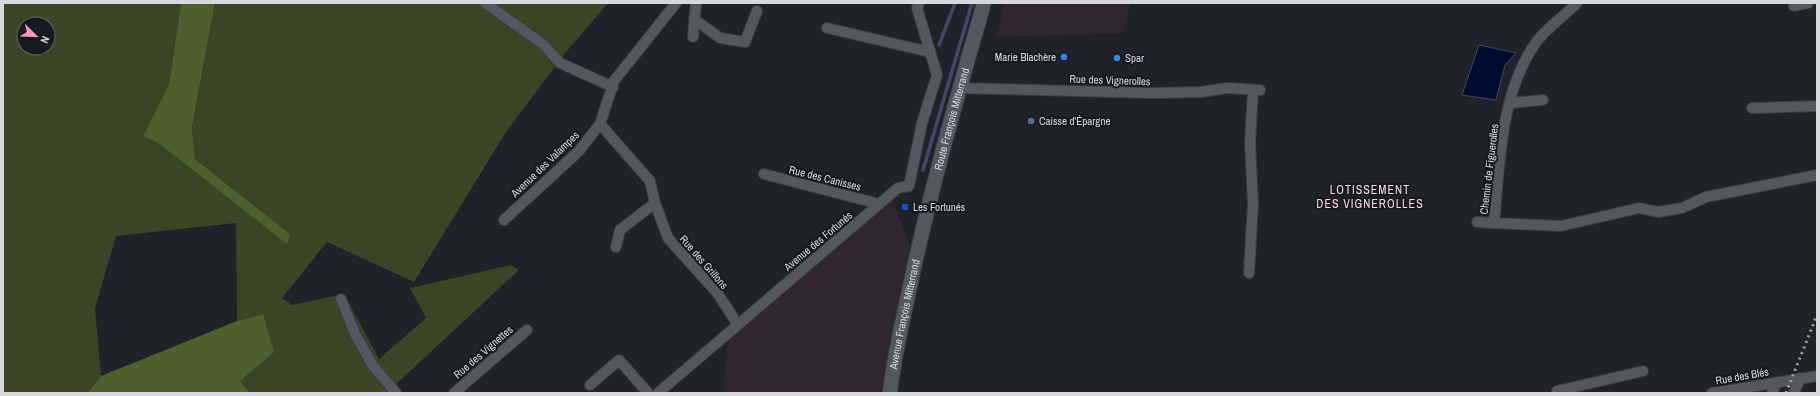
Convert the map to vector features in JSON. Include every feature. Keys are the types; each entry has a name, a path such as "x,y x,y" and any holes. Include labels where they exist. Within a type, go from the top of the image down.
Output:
{"main road":[{"name":"Route François Mitterrand","path":"921,236 947,131 984,3"},
{"name":"Avenue François Mitterrand","path":"890,393 893,362 921,236"}],"street":[{"path":"485,3 543,44 560,63 613,86"},
{"name":"Avenue des Valampes","path":"504,220 579,151 600,124 614,81 676,3"},
{"path":"693,38 696,3"},
{"path":"827,28 930,52 917,8 919,3"},
{"name":"Chemin de Figuerolles","path":"1577,3 1538,40 1516,78 1502,138 1494,223 1561,226 1639,208 1658,212 1682,208 1706,196 1817,175"},
{"path":"1794,3 1794,6 1808,3"},
{"path":"694,19 720,38 745,42 757,11"},
{"name":"Avenue des Fortunés","path":"660,392 898,188 909,186 922,123 937,75 930,52"},
{"name":"Rue des Vignerolles","path":"959,88 1153,94 1201,92 1227,88 1256,90 1250,143 1253,203 1249,273"},
{"path":"1510,103 1543,100"},
{"path":"1752,108 1817,106"},
{"name":"Rue des Grillons","path":"600,124 650,181 655,203 668,238 718,294 738,325"},
{"name":"Rue des Canisses","path":"764,174 879,204"},
{"path":"616,247 620,230 655,203"},
{"path":"1477,222 1494,223"},
{"path":"340,299 355,334 373,366 396,393"},
{"name":"Rue des Vignettes","path":"454,393 527,330"},
{"path":"590,385 619,360 648,393"},
{"path":"1557,393 1557,391 1643,371"},
{"name":"Rue des Blés","path":"1712,393 1817,376"},
{"path":"1794,393 1800,378"},
{"name":"Rue des Blés","path":"1772,393 1777,382"}],"shaded area":[{"path":"1005,3 1131,3 1123,33 996,37"},
{"path":"892,199 916,260 890,393 723,393 728,339"}],"green space":[{"path":"3,3 181,3 169,84 143,136 161,145 290,234 195,159 192,127 215,3 608,3 566,52 506,132 414,282 327,242 282,298 292,305 344,294 379,359 426,318 410,288 511,265 519,270 394,386 382,393 250,393 240,381 263,314 237,321 236,223 116,236 95,308 101,376 87,393 3,393"},
{"path":"181,3 215,3 192,127 195,159 290,234 287,244 161,145 143,136 169,84"},
{"path":"263,314 274,352 240,381 250,393 87,393 101,376 237,321"}],"water":[{"path":"1479,45 1516,53 1505,65 1496,100 1462,95"}],"waterway":[{"path":"939,45 955,3"},
{"path":"923,170 972,3"},
{"path":"381,393 385,391"}],"railway":[{"path":"1786,393 1817,315"}],"place":[{"name":"Marie Blachère","path":"1064,57"},
{"name":"Spar","path":"1117,58"},
{"name":"Caisse d'Épargne","path":"1031,121"},
{"name":"Les Fortunés","path":"905,207"}],"district":[{"name":"LOTISSEMENT DES VIGNEROLLES","path":"1370,197"}]}
